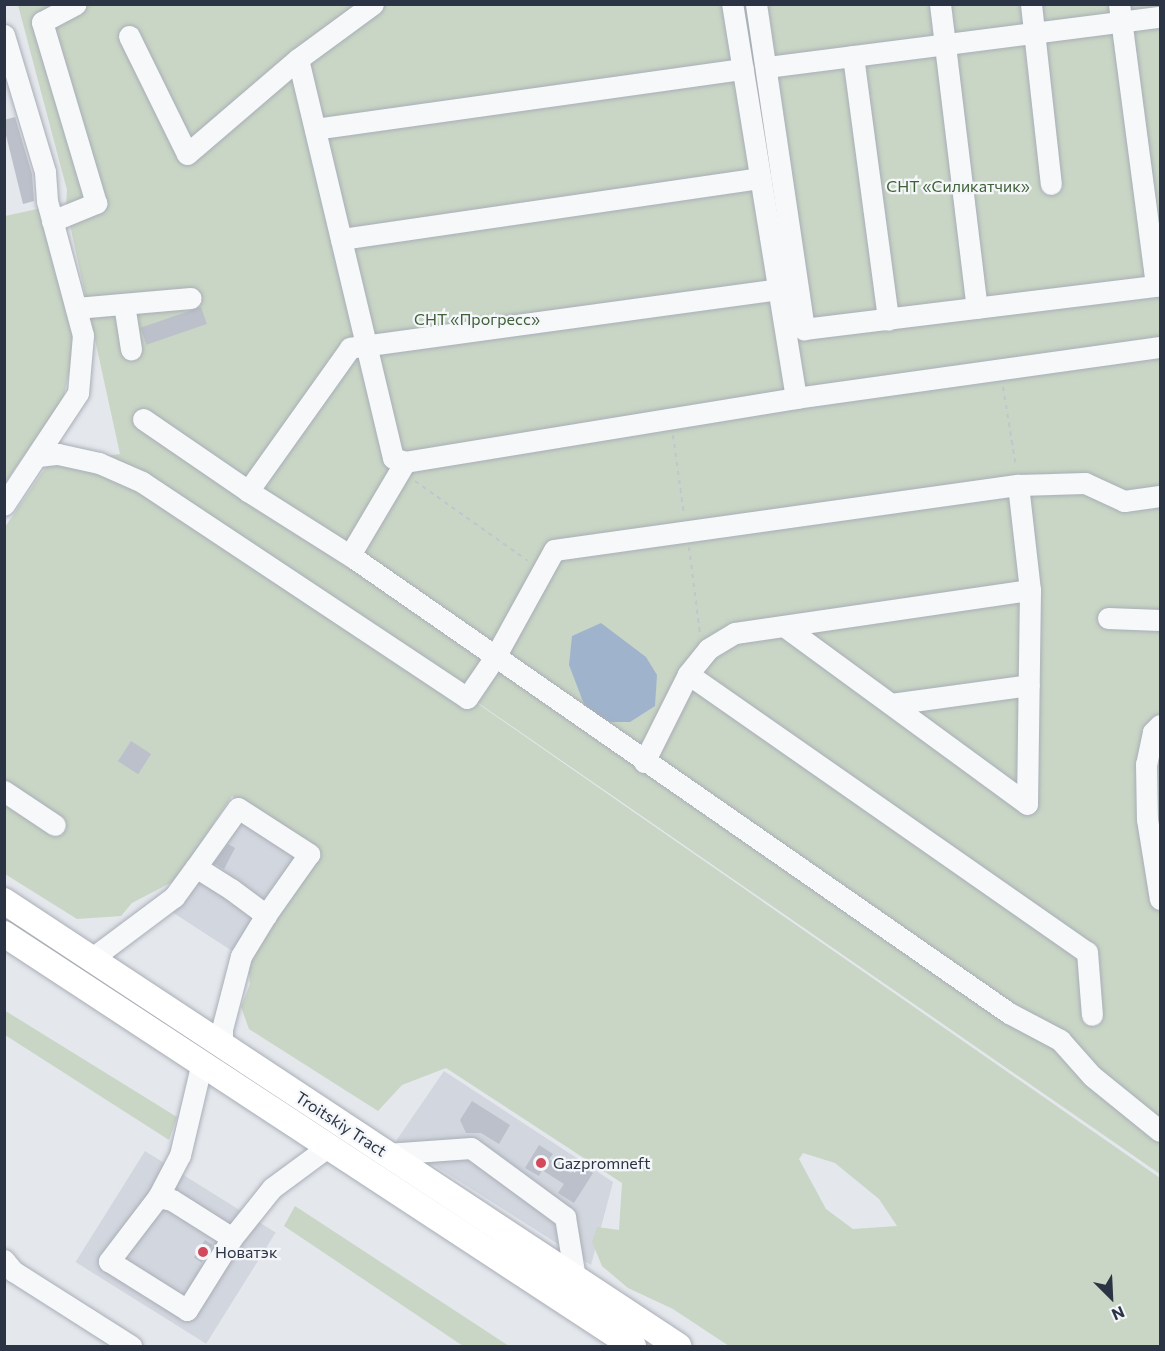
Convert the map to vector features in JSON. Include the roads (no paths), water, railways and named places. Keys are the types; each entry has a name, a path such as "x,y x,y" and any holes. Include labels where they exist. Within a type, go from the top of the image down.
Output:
{"main road":[{"name":"Troitskiy Tract","path":"4,900 678,1347"},
{"name":"Troitskiy Tract","path":"4,934 633,1347"}],"lane":[{"path":"52,221 96,203 42,22 76,4"},
{"path":"129,36 187,154 298,59 373,4"},
{"path":"732,4 796,398"},
{"path":"756,4 804,329 1158,285 1120,13"},
{"path":"940,4 977,308"},
{"path":"1031,4 1051,184"},
{"path":"767,67 1035,33 1120,13 1161,17"},
{"path":"4,35 45,172 52,221 83,335 78,393 4,505"},
{"path":"853,56 888,320"},
{"path":"298,59 393,458 402,466"},
{"path":"315,129 743,69"},
{"path":"341,239 761,178"},
{"path":"248,491 350,348 779,289"},
{"path":"76,308 192,298"},
{"path":"124,304 131,349"},
{"path":"350,555 402,466 796,398 1161,347"},
{"path":"143,419 248,491 350,555 644,762 1009,1013 1060,1040 1092,1076 1161,1131"},
{"path":"38,456 58,454 99,463 142,482 467,698 495,657 554,550 1018,485 1085,483 1124,501 1161,496"},
{"path":"784,626 1027,804 1030,590 1018,485"},
{"path":"644,762 688,674 708,649 735,633 1030,590"},
{"path":"1108,618 1161,620"},
{"path":"688,674 1087,952 1092,1016"},
{"path":"891,704 1029,685"},
{"path":"1161,725 1153,732 1146,764 1147,819 1161,899"},
{"path":"4,790 55,825"},
{"path":"91,959 174,897 238,808 309,854 266,915 241,956 222,1029 222,1046"},
{"path":"196,867 266,915"},
{"path":"202,1062 180,1155 158,1197 109,1261 187,1310 232,1238 272,1188 329,1146"},
{"path":"386,1154 471,1148 565,1217 575,1278"},
{"path":"158,1197 172,1200 232,1238"},
{"path":"4,1260 13,1271 131,1347"}],"water":[{"path":"601,623 646,657 657,675 655,706 630,722 606,722 587,712 569,665 572,636"}],"place":[{"name":"Gazpromneft","path":"541,1163"},
{"name":"Новатэк","path":"203,1252"}],"park label":[{"name":"СНТ «Силикатчик»","path":"958,186"},
{"name":"СНТ «Прогресс»","path":"477,319"}]}
